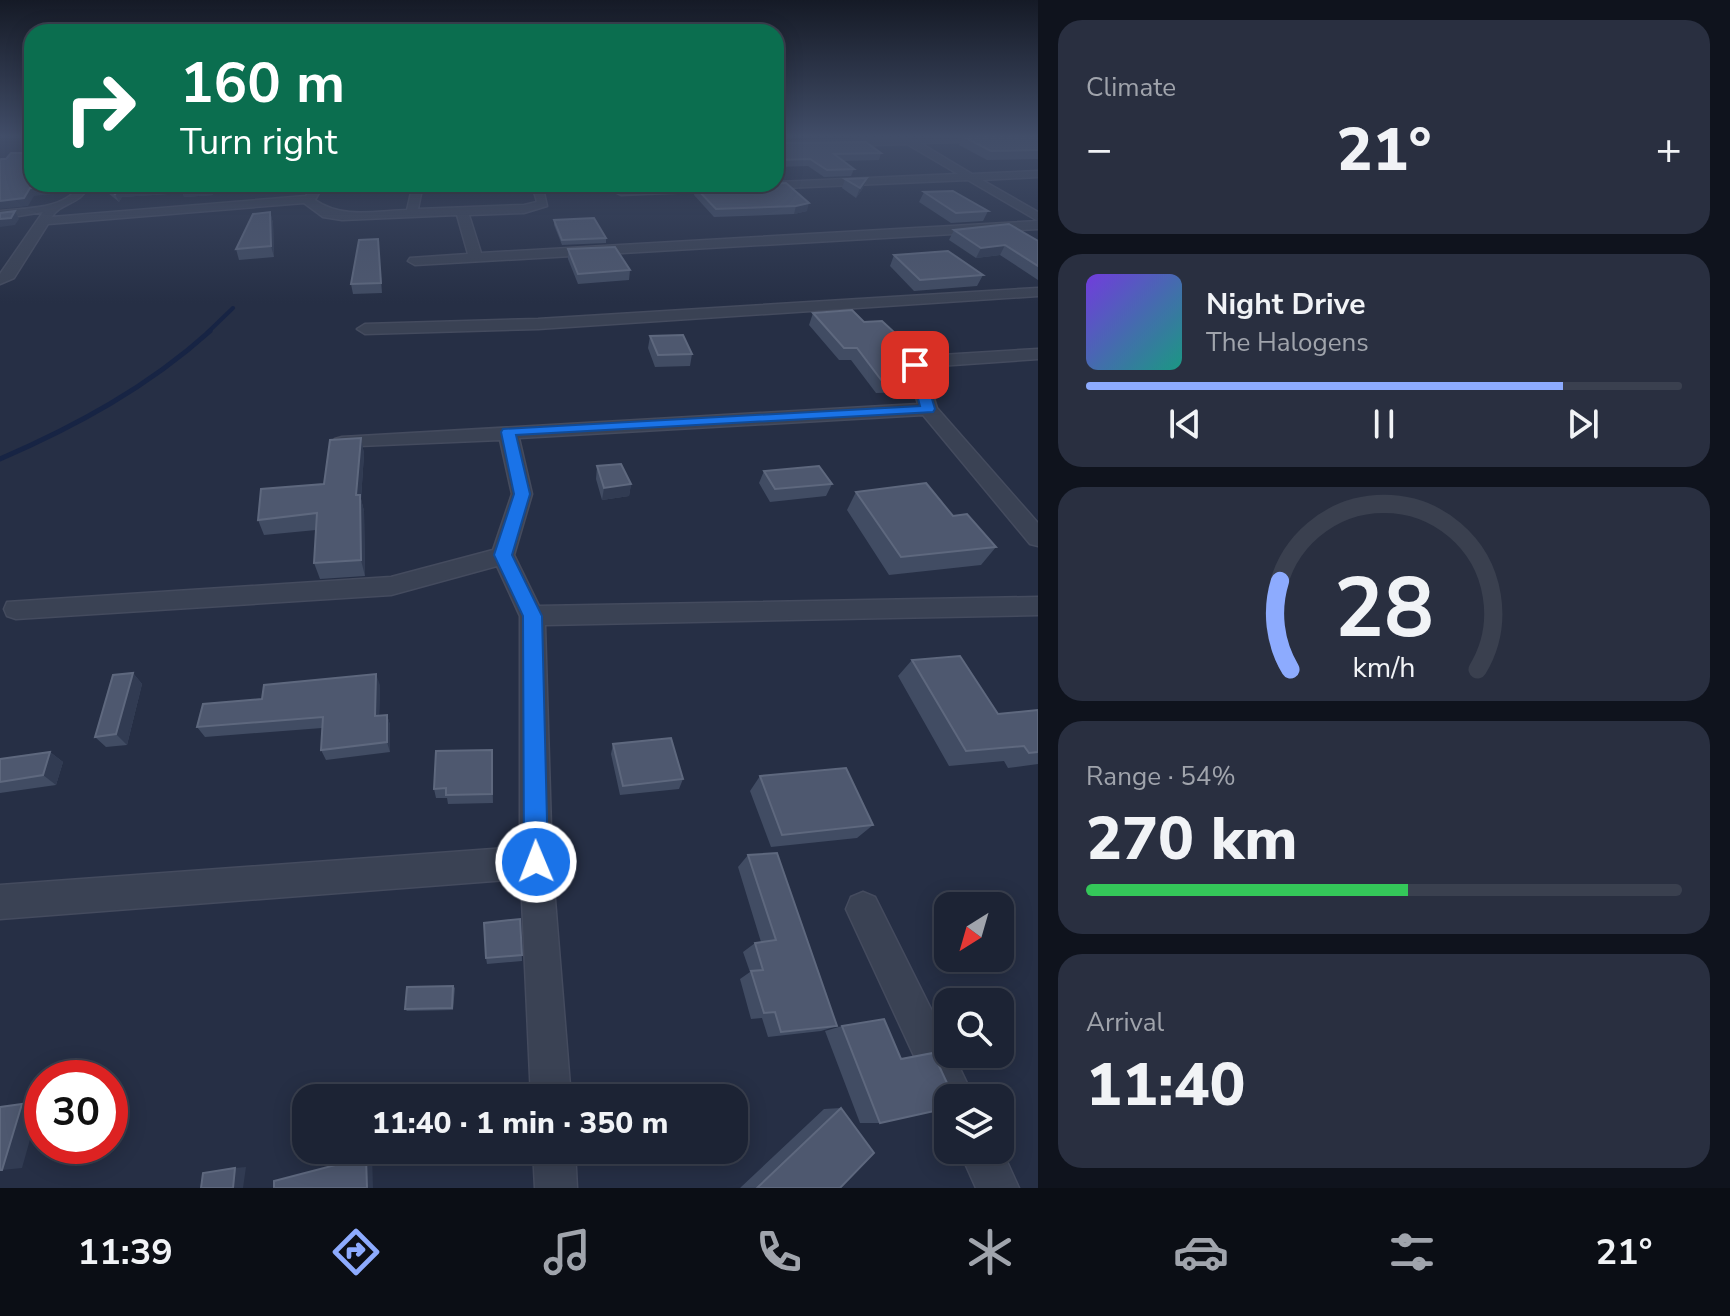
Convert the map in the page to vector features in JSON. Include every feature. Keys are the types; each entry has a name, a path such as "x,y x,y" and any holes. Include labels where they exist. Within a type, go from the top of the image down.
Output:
{"street":[{"path":"0,215 54,207 84,192"},
{"path":"44,221 306,199 314,197 316,192"},
{"path":"412,212 416,192"},
{"path":"306,199 327,214 342,216 524,209 543,204 540,192"},
{"path":"997,192 1038,217"},
{"path":"0,280 9,275 54,207"},
{"path":"462,211 475,257"},
{"path":"415,261 1038,225"},
{"path":"365,329 553,323 1038,292"},
{"path":"1038,354 925,361 915,365 928,409 1038,538"},
{"path":"342,443 928,409"},
{"path":"508,432 522,494 503,555 532,616 536,862 550,1084"},
{"path":"16,609 391,586 451,572 503,555"},
{"path":"532,616 1038,606"},
{"path":"0,902 536,862"},
{"path":"863,909 947,1084"},
{"path":"555,1164 556,1188"},
{"path":"987,1164 998,1188"}],"building":[{"path":"0,192 27,192 24,198 0,201"},
{"path":"700,192 797,192 809,203 796,206 716,209"},
{"path":"925,192 956,192 988,211 956,213"},
{"path":"15,211 11,218 0,219 0,213"},
{"path":"270,212 271,246 236,249 253,214"},
{"path":"594,218 606,238 562,240 554,220"},
{"path":"1009,224 1038,241 1038,266 1005,245 981,248 954,230"},
{"path":"378,239 381,283 351,284 359,240"},
{"path":"615,247 630,270 578,274 568,249"},
{"path":"948,251 983,275 920,280 894,255"},
{"path":"852,310 864,322 882,321 908,345 888,346 916,380 882,381 857,348 844,348 813,313"},
{"path":"683,335 692,354 658,355 650,336"},
{"path":"361,438 356,495 360,495 361,560 314,563 317,513 258,520 261,489 324,484 330,440"},
{"path":"621,464 631,484 604,488 597,466"},
{"path":"819,466 832,484 775,489 764,471"},
{"path":"926,483 953,516 967,514 996,547 901,557 856,492"},
{"path":"960,656 998,714 1038,710 1038,752 1029,753 1024,746 966,751 912,660"},
{"path":"133,673 116,734 95,737 113,675"},
{"path":"376,674 375,716 387,715 387,742 321,750 323,717 197,727 203,704 262,699 264,685"},
{"path":"671,738 683,779 623,786 613,744"},
{"path":"492,750 492,794 446,795 446,788 434,789 436,751"},
{"path":"50,752 43,775 0,782 0,759"},
{"path":"846,768 873,825 782,835 760,776"},
{"path":"777,853 837,1026 781,1032 775,1012 764,1013 751,971 763,970 755,943 776,940 748,855"},
{"path":"520,919 522,955 486,958 484,923"},
{"path":"453,986 452,1008 405,1009 407,987"},
{"path":"884,1019 901,1059 933,1053 934,1068 940,1068 947,1084 934,1084 934,1111 880,1123 842,1026"},
{"path":"22,1104 2,1170 0,1170 0,1107"},
{"path":"841,1108 874,1153 840,1188 757,1188"},
{"path":"339,1164 366,1164 367,1188 274,1188 274,1181"},
{"path":"235,1168 233,1188 201,1188 203,1173"}],"waterway":[{"path":"207,333 233,308"},
{"path":"0,459 110,404 162,370 210,331"}],"route":[{"path":"536,862 532,616 503,555 522,494 508,432 928,409 915,365"}]}
